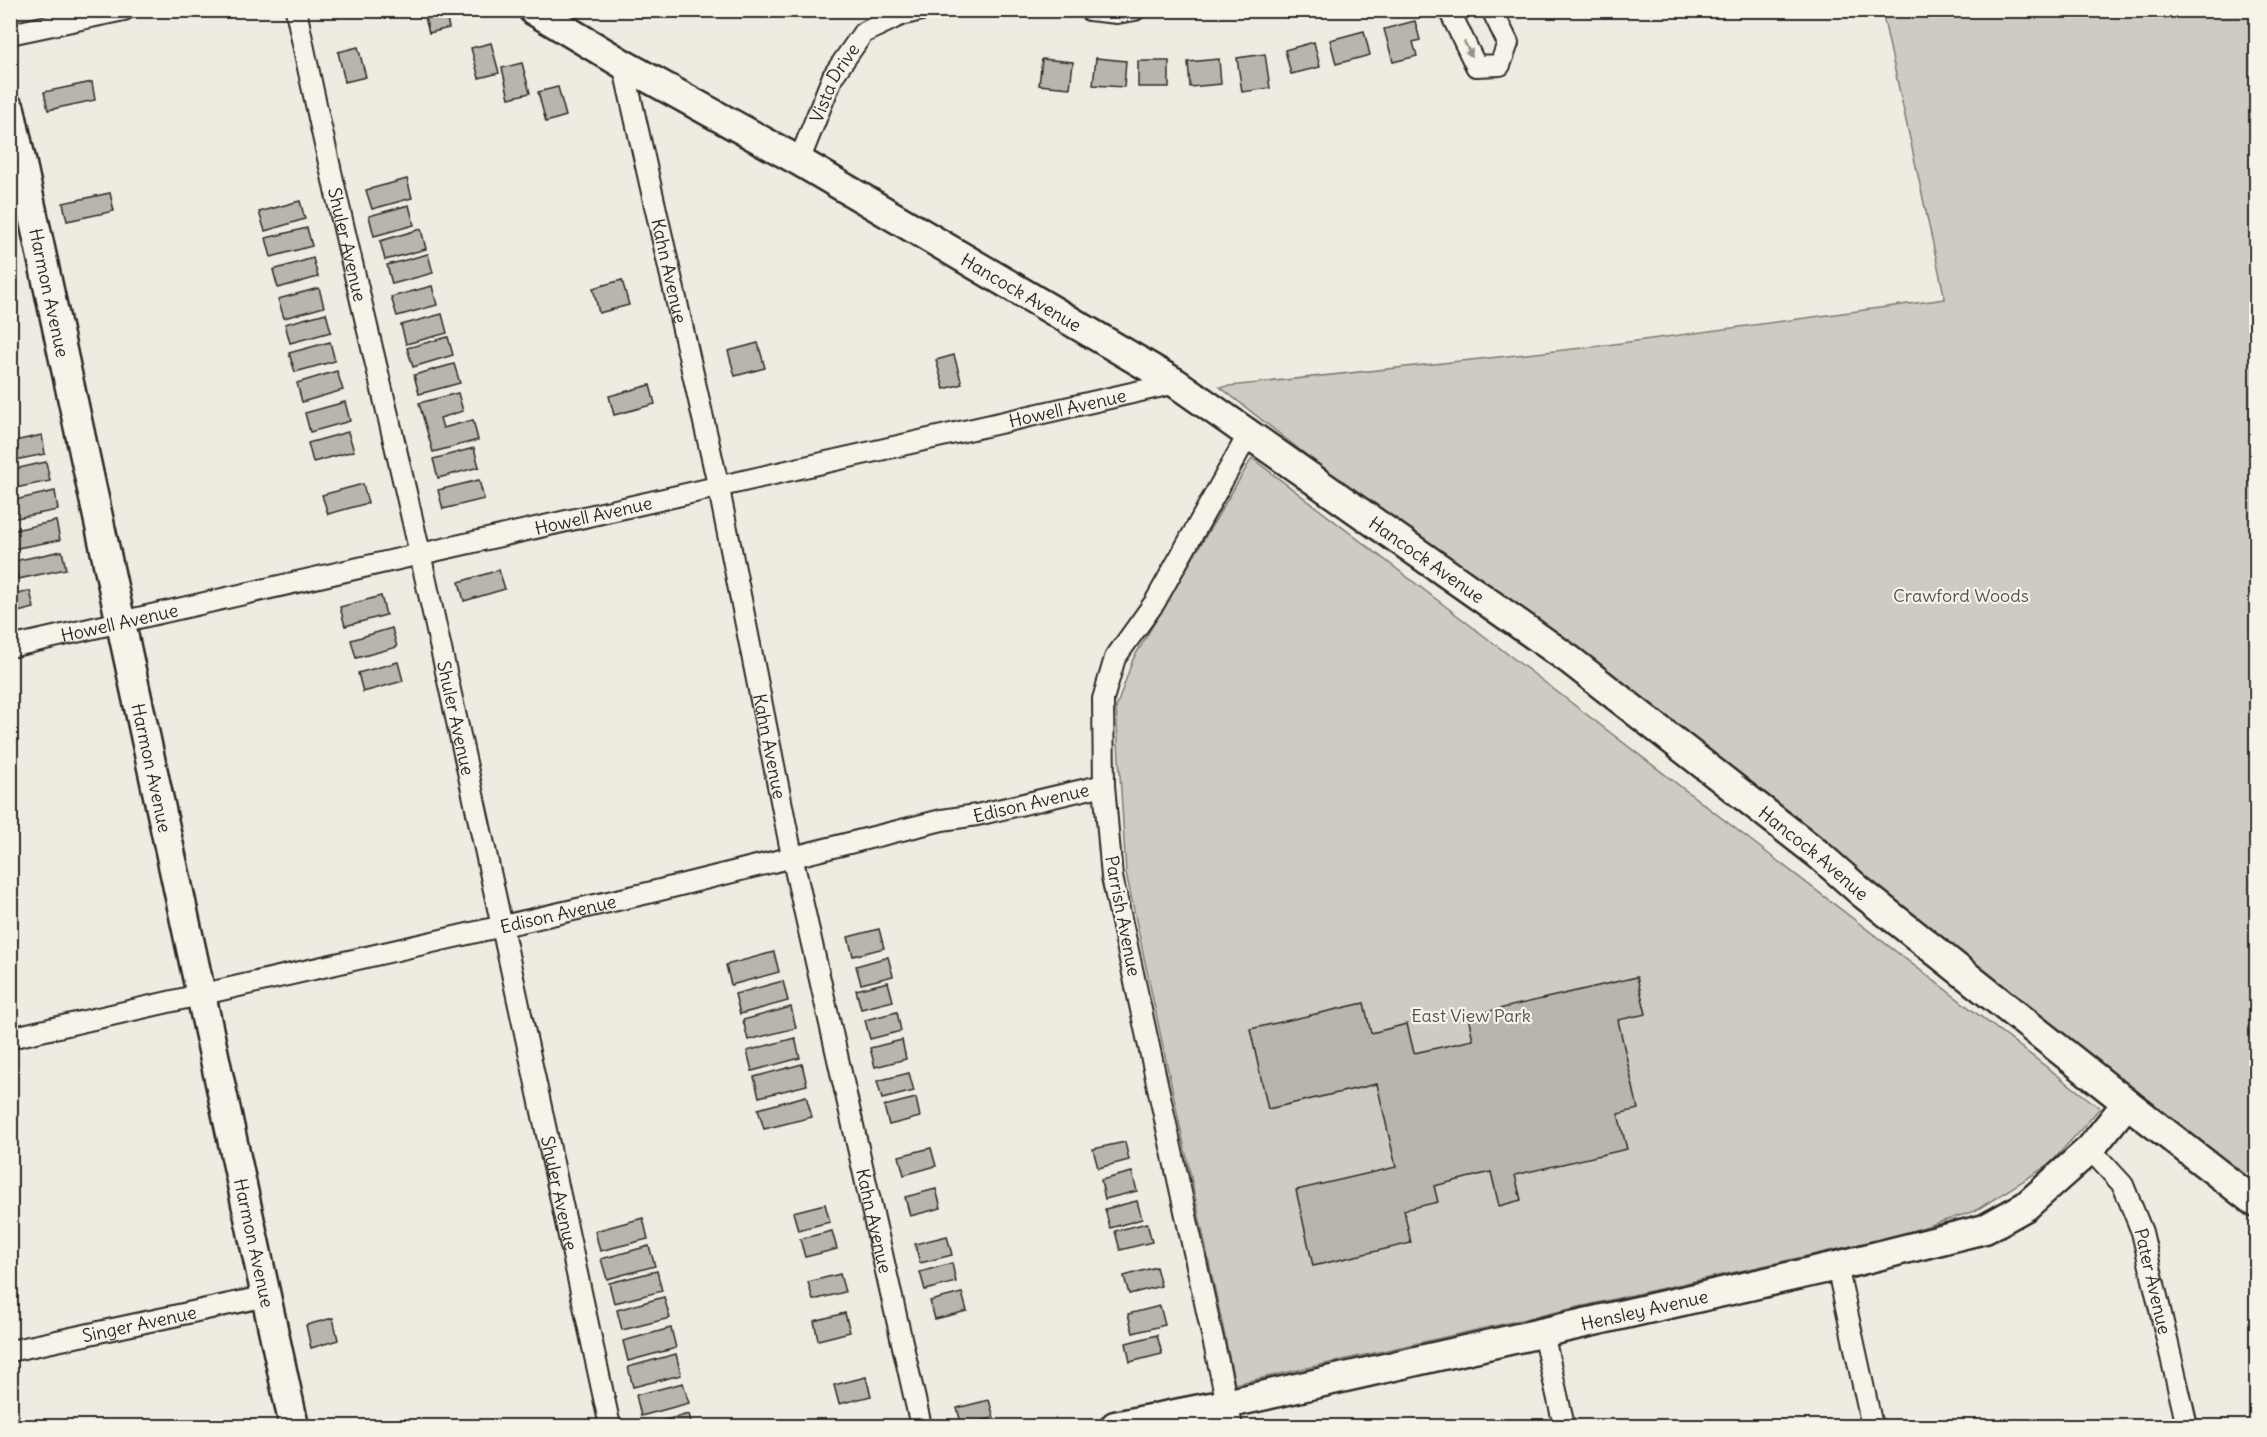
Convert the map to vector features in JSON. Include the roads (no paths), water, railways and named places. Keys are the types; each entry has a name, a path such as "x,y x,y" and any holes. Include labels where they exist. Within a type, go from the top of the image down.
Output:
{"street":[{"path":"10,34 124,10"},
{"name":"Shuler Avenue","path":"296,10 319,123 420,556 610,1426"},
{"name":"Hancock Avenue","path":"533,10 623,64 799,161 1176,383 1570,660 1818,854 1861,892 2256,1203"},
{"name":"Vista Drive","path":"799,161 833,76 863,33 901,13 921,10"},
{"path":"1089,10 1123,11"},
{"path":"1449,10 1476,66 1500,65 1508,43 1492,10"},
{"name":"Kahn Avenue","path":"623,64 719,489 792,856 921,1426"},
{"name":"Harmon Avenue","path":"10,109 294,1426"},
{"name":"Howell Avenue","path":"10,647 719,489 1176,383"},
{"name":"Parrish Avenue","path":"1229,1415 1112,877 1104,785 1103,699 1114,658 1155,602 1248,435"},
{"name":"Edison Avenue","path":"10,1038 201,993 357,961 648,893 792,856 1104,785"},
{"name":"Hensley Avenue","path":"1115,1426 1229,1415 1543,1333 1837,1266 1986,1228 2026,1206 2090,1149 2127,1103"},
{"name":"Pater Avenue","path":"2090,1149 2123,1185 2142,1232 2187,1426"},
{"path":"1837,1266 1872,1426"},
{"name":"Singer Avenue","path":"10,1351 267,1296"},
{"path":"1543,1333 1564,1426"}],"park label":[{"name":"Crawford Woods","path":"1961,595"},
{"name":"East View Park","path":"1471,1015"}]}
